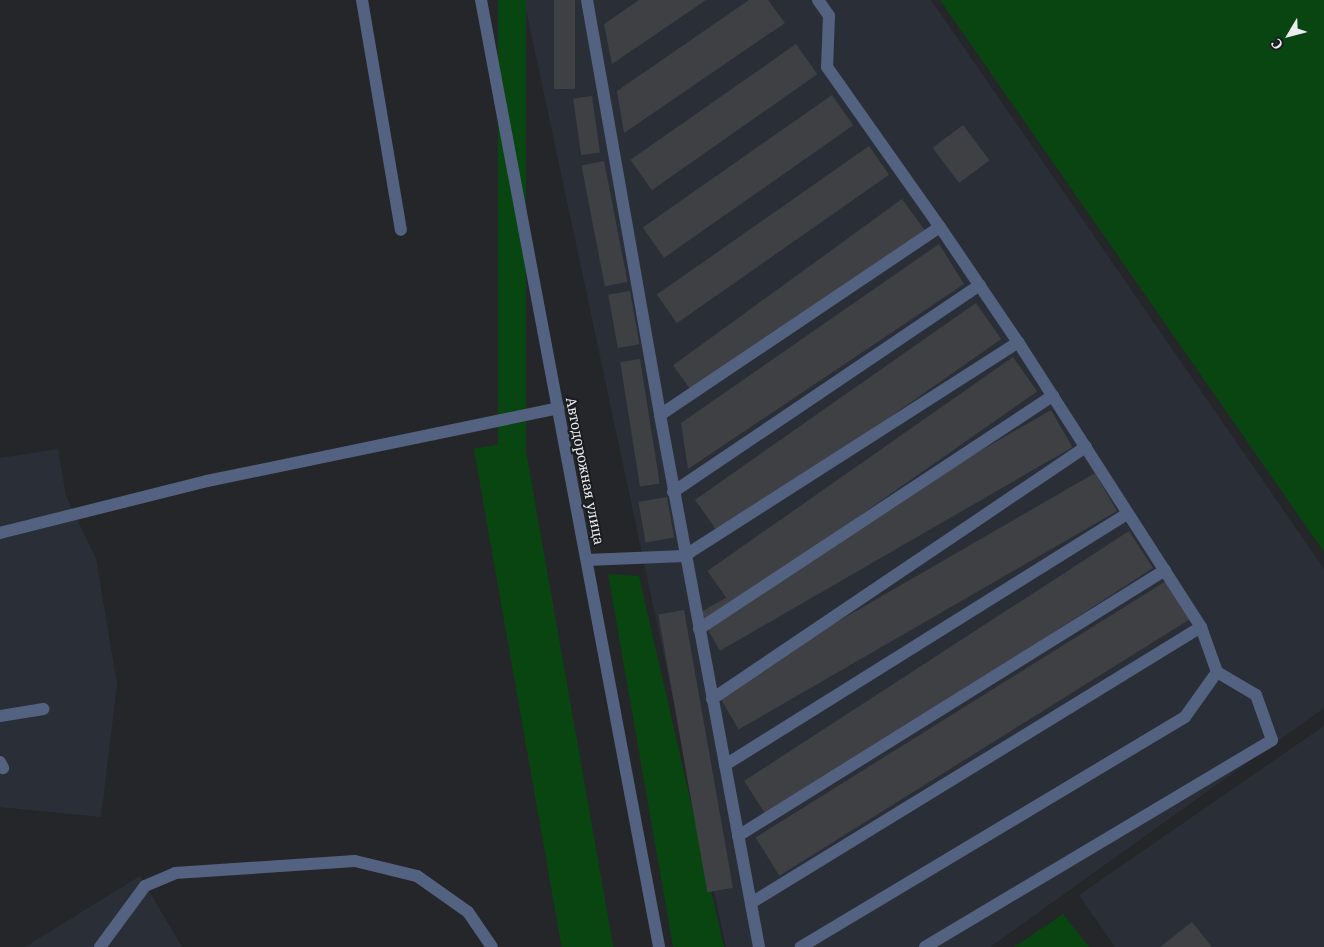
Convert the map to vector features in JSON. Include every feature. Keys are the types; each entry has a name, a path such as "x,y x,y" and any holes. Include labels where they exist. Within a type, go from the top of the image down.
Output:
{"street":[{"path":"362,0 401,230"},
{"name":"Автодорожная улица","path":"481,0 659,947"},
{"path":"587,0 684,556 759,947"},
{"path":"818,0 829,16 827,67 980,285 1086,447 1202,627 1217,672 1256,695 1272,740 925,947"},
{"path":"660,415 940,227"},
{"path":"673,492 980,285"},
{"path":"586,560 684,556 1018,342"},
{"path":"698,629 1053,396"},
{"path":"0,533 207,481 558,408"},
{"path":"712,698 1086,447"},
{"path":"724,765 1128,513"},
{"path":"738,836 1165,570"},
{"path":"751,903 1202,627"},
{"path":"801,947 1185,717 1217,672"},
{"path":"0,716 43,709"},
{"path":"100,947 145,886 174,873 355,861 417,876 468,912 492,947"}],"shaded area":[{"path":"524,0 931,0 1324,569 1324,708 990,947 726,947"},
{"path":"58,449 66,496 96,559 117,685 101,817 0,807 0,458"},
{"path":"1324,726 1324,947 1115,947 1079,895"},
{"path":"140,876 182,947 25,947"}],"green space":[{"path":"498,0 526,0 526,553 498,553"},
{"path":"940,0 1324,0 1324,552"},
{"path":"524,440 613,947 562,947 474,449"},
{"path":"608,574 639,576 724,947 673,947"},
{"path":"1063,914 1089,947 1014,947"}],"building":[{"path":"554,0 575,0 575,89 554,89"},
{"path":"639,0 706,0 612,64 604,24"},
{"path":"749,0 768,0 785,23 624,133 617,91"},
{"path":"796,44 817,74 652,190 631,160"},
{"path":"832,95 853,125 664,258 643,227"},
{"path":"592,96 600,152 581,155 573,99"},
{"path":"963,125 989,160 959,183 933,148"},
{"path":"869,146 889,175 677,323 657,295"},
{"path":"604,161 627,282 605,286 581,165"},
{"path":"902,199 925,231 696,397 673,365"},
{"path":"939,244 964,284 688,469 681,423"},
{"path":"630,291 639,344 618,348 608,295"},
{"path":"976,303 1001,339 720,536 695,500"},
{"path":"1013,357 1037,391 732,605 707,571"},
{"path":"640,359 660,483 640,487 620,362"},
{"path":"1051,410 1072,447 720,651 699,614"},
{"path":"1095,473 1117,511 739,730 717,692"},
{"path":"667,497 674,537 646,542 638,502"},
{"path":"1129,531 1153,568 768,818 744,781"},
{"path":"1166,581 1190,619 779,876 756,837"},
{"path":"684,610 733,888 707,892 658,615"},
{"path":"1192,922 1212,947 1160,947"}]}
